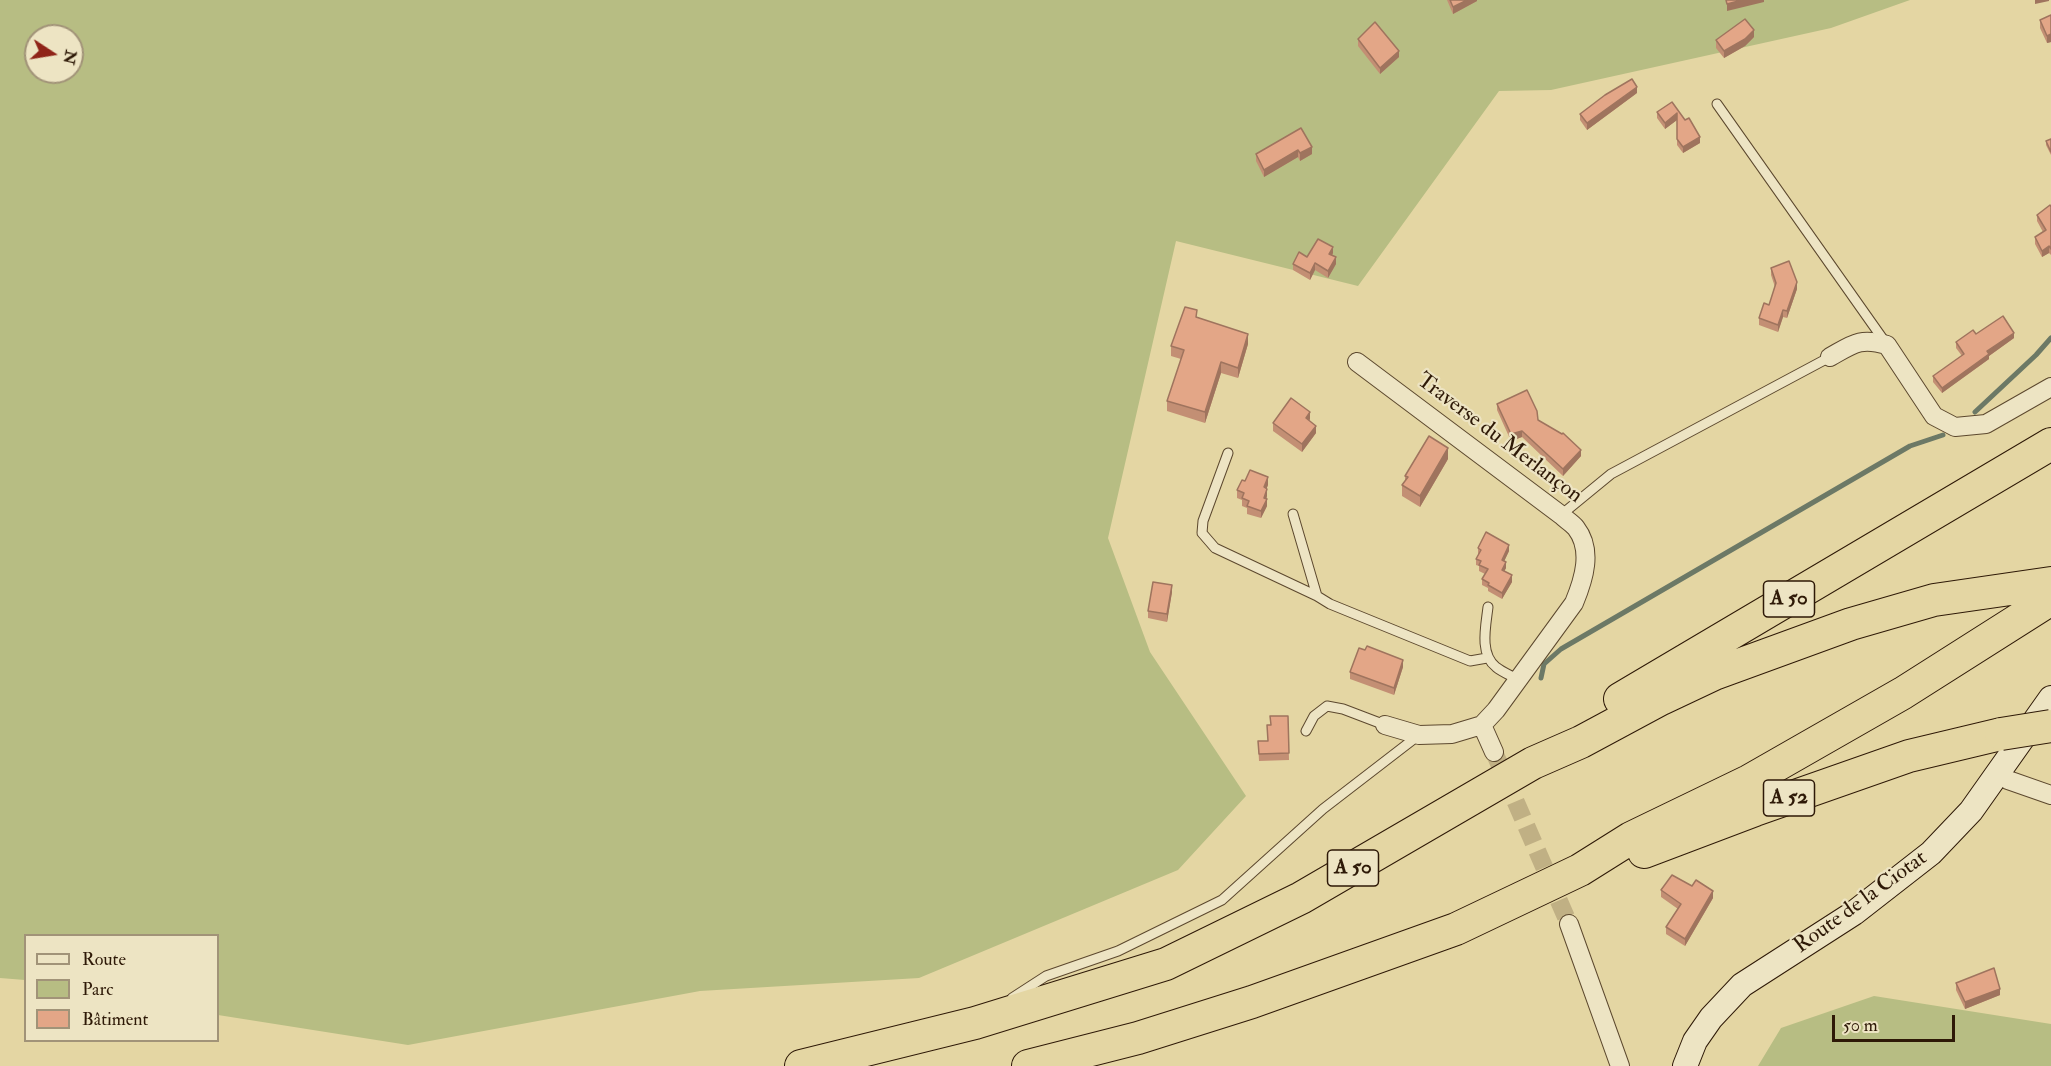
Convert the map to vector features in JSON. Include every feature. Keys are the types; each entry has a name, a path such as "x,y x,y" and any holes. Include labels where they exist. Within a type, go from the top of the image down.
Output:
{"highway":[{"name":"A 50","path":"801,1066 975,1023 1166,963 1301,898 1533,762 1574,728 1637,689 2051,444"},
{"path":"1533,762 1581,742 1661,699 1714,674 1851,624 1934,600 2051,583"},
{"path":"1028,1066 1138,1038 1252,1002 1456,929 1580,870 1630,838 1749,781 1902,693 2051,599"},
{"name":"A 52","path":"1580,870 1634,856 1755,810 1909,756 2001,734 2051,726"}],"main road":[{"name":"Route de la Ciotat","path":"1685,1066 1695,1041 1711,1018 1742,985 1854,913 1932,853 1971,811 2051,699"}],"street":[{"path":"1830,357 1856,343 1870,340 1887,345 1934,416 1954,427 1986,424 2051,387"},
{"name":"Traverse du Merlançon","path":"1358,362 1561,515 1575,527 1583,540 1585,553 1582,584 1574,603 1496,710 1482,725"},
{"path":"1385,725 1419,735 1452,734 1482,725 1494,752"},
{"path":"1998,773 2008,780 2051,795"},
{"path":"1569,924 1620,1066"}],"lane":[{"path":"1717,104 1887,345"},
{"path":"1561,515 1611,474 1830,357"},
{"path":"1228,453 1203,521 1202,533 1215,549 1330,604 1470,661 1487,658"},
{"path":"1293,514 1317,596"},
{"path":"1488,607 1485,640 1487,658 1495,666 1517,679"},
{"path":"1306,731 1314,716 1327,706 1343,709 1385,725"},
{"path":"975,1023 1046,976 1118,951 1222,900 1323,809 1419,735"}],"green space":[{"path":"0,0 1910,0 1831,28 1551,90 1499,91 1358,286 1176,241 1108,538 1150,652 1246,796 1178,870 919,978 700,991 408,1045 219,1015 219,934 24,934 24,980 0,978"},
{"path":"1874,996 2051,1024 2051,1066 1758,1066 1781,1028"}],"building":[{"path":"1450,0 1467,0 1453,7"},
{"path":"1726,0 1742,0 1727,4"},
{"path":"2051,15 2051,34 2047,36 2040,20"},
{"path":"1745,19 1754,30 1745,39 1724,51 1716,40"},
{"path":"1375,22 1399,51 1380,68 1358,39"},
{"path":"1632,79 1637,87 1587,123 1580,114 1605,95"},
{"path":"1672,102 1685,120 1689,118 1700,137 1683,147 1677,139 1677,113 1665,123 1657,112"},
{"path":"1301,128 1312,147 1300,153 1298,150 1264,170 1256,154"},
{"path":"2051,139 2051,152 2046,141"},
{"path":"2050,205 2051,249 2049,246 2042,251 2035,237 2046,230 2037,215"},
{"path":"1318,239 1333,247 1329,254 1336,257 1328,271 1315,263 1310,273 1293,264 1299,252 1307,257"},
{"path":"1789,261 1797,282 1787,311 1783,310 1778,325 1759,318 1764,303 1769,305 1776,283 1771,268"},
{"path":"1185,307 1197,310 1196,317 1248,334 1238,368 1221,362 1205,412 1167,401 1184,350 1171,346"},
{"path":"2003,316 2014,333 1987,351 1989,354 1942,388 1933,376 1964,354 1956,342 1973,330 1976,334"},
{"path":"1527,390 1537,411 1538,420 1563,433 1581,450 1563,469 1522,431 1511,434 1497,404"},
{"path":"1291,398 1310,412 1306,418 1316,426 1302,444 1273,423"},
{"path":"1429,436 1448,448 1420,496 1402,485"},
{"path":"1250,470 1268,477 1264,487 1267,489 1264,498 1267,499 1261,511 1247,506 1249,501 1242,498 1244,493 1237,490 1242,480 1245,481"},
{"path":"1486,532 1509,545 1502,560 1506,562 1502,570 1512,575 1502,593 1482,579 1488,569 1479,565 1481,561 1476,559 1481,550 1478,548"},
{"path":"1153,582 1172,585 1167,614 1148,611"},
{"path":"1367,646 1403,660 1394,688 1350,672 1359,648 1365,650"},
{"path":"1270,716 1288,716 1289,753 1259,754 1258,741 1268,741 1267,725 1271,725"},
{"path":"1672,875 1692,886 1696,880 1713,891 1685,939 1666,927 1681,904 1661,890"},
{"path":"1994,968 2000,989 1965,1002 1956,983"}],"waterway":[{"path":"1975,412 2051,338"},
{"path":"1541,678 1544,664 1561,649 1910,446 1943,435"}],"tunnel":[{"path":"1494,752 1569,924"}]}
